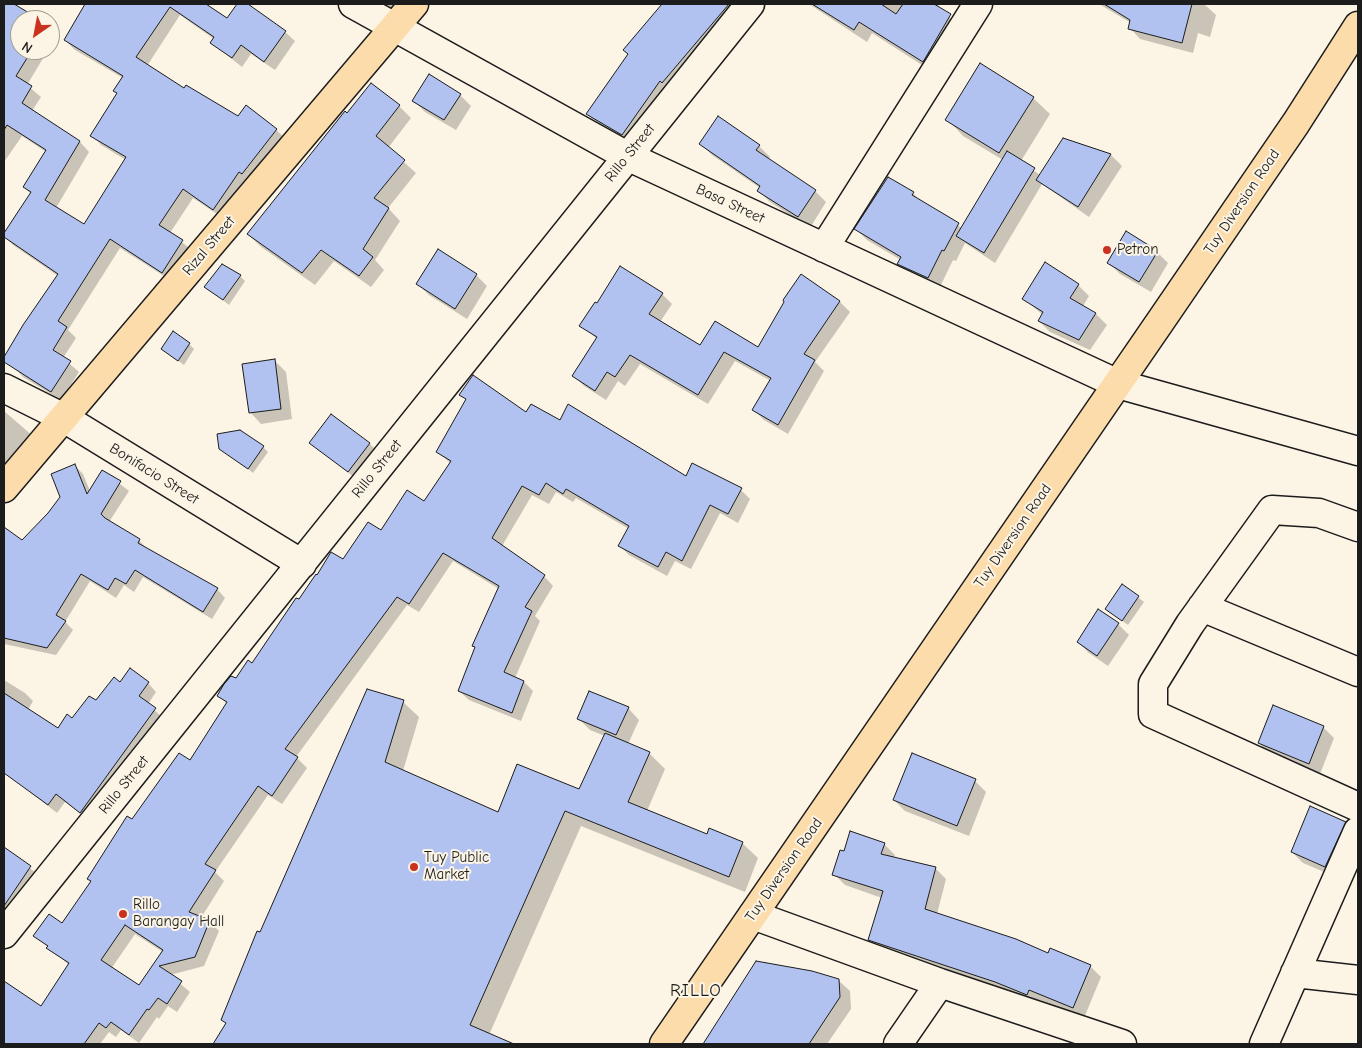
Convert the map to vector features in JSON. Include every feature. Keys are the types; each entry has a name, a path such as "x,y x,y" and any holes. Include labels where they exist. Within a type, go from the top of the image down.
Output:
{"main road":[{"name":"Rizal Street","path":"4,488 414,4"},
{"name":"Tuy Diversion Road","path":"664,1044 1296,123 1358,26"}],"street":[{"name":"Basa Street","path":"353,4 628,156 1118,384 1358,451"},
{"name":"Rillo Street","path":"4,934 750,4"},
{"path":"824,248 978,4"},
{"name":"Bonifacio Street","path":"4,388 64,418 302,564"},
{"path":"1358,527 1319,514 1272,510 1202,607 1153,684 1152,714 1358,807"},
{"path":"1202,607 1358,672"},
{"path":"1264,1044 1358,831"},
{"path":"753,915 940,983 1122,1044"},
{"path":"1295,973 1358,980"},
{"path":"898,1044 940,983"}],"building":[{"path":"4,4 14,4 24,10 10,10 10,60 26,60 16,76 32,86 22,103 80,141 45,200 84,224 126,157 90,136 117,93 113,91 123,76 64,40 85,4 206,4 227,18 237,4 248,4 286,31 264,62 241,45 232,58 210,43 214,37 170,7 136,57 184,88 186,85 238,116 246,105 277,129 242,174 239,172 213,210 183,189 159,225 183,240 162,273 110,239 58,321 67,327 53,350 71,361 51,392 4,362 4,357 23,325 58,274 4,237 4,233 31,192 23,187 46,150 7,125 4,130"},
{"path":"662,4 729,4 662,83 660,81 622,135 586,114 628,54 623,50"},
{"path":"812,4 881,4 896,14 903,4 934,4 951,14 923,62 859,22 854,30"},
{"path":"1104,4 1192,4 1182,43 1128,29 1130,20"},
{"path":"980,63 1034,97 999,153 945,120"},
{"path":"429,74 461,94 444,120 412,101"},
{"path":"371,83 400,105 376,136 405,160 374,198 389,208 363,249 373,257 359,276 321,250 302,273 247,234 345,111 347,113"},
{"path":"718,116 760,145 756,150 816,190 798,217 757,191 760,186 699,144"},
{"path":"1063,138 1111,154 1078,207 1036,180"},
{"path":"1007,151 1035,168 984,253 956,236"},
{"path":"888,177 914,192 912,195 959,223 944,251 942,250 928,278 897,264 901,257 854,229"},
{"path":"1126,231 1158,251 1139,282 1107,263"},
{"path":"438,249 477,274 455,309 416,284"},
{"path":"1045,262 1079,284 1070,298 1096,313 1079,340 1038,321 1043,312 1022,299"},
{"path":"222,264 241,275 223,300 204,287"},
{"path":"620,266 663,293 649,314 700,345 715,321 758,347 784,302 783,300 801,274 840,301 804,354 815,360 778,425 752,410 771,378 724,352 698,395 630,355 615,377 607,372 595,391 572,376 597,337 579,326 595,302 597,303"},
{"path":"173,331 190,343 178,361 161,349"},
{"path":"275,359 281,409 249,413 242,364"},
{"path":"473,375 526,412 531,404 560,420 568,404 686,476 692,463 742,488 728,514 710,505 682,561 666,552 658,567 618,546 629,526 566,489 563,494 546,483 539,495 522,486 492,538 545,575 525,607 532,611 504,672 524,681 512,713 458,691 475,647 472,646 499,586 443,553 409,604 397,597 285,749 298,757 272,796 258,786 205,864 216,870 189,912 210,920 195,957 159,966 182,981 167,1004 158,998 149,1010 147,1009 129,1035 111,1022 106,1028 99,1023 84,1044 4,1044 4,981 41,1006 69,963 46,948 48,946 33,936 49,914 62,923 91,881 87,879 127,816 132,819 179,753 190,760 227,702 217,696 224,684 231,676 236,678 248,660 252,663 296,598 299,599 317,575 331,552 343,559 368,522 381,530 407,490 424,501 451,461 436,452 466,399 459,395","holes":["125,925 163,950 139,985 101,960"]},
{"path":"331,414 370,443 348,472 309,443"},
{"path":"240,430 264,446 248,469 219,449 217,434"},
{"path":"75,464 87,494 102,470 121,481 101,514 105,518 140,539 138,543 218,588 203,612 135,570 126,584 115,578 108,590 81,574 56,615 66,621 47,648 4,638 4,527 22,540 48,513 60,497 51,474"},
{"path":"1122,584 1139,596 1122,621 1105,609"},
{"path":"1098,609 1119,623 1097,656 1077,642"},
{"path":"130,668 149,682 139,696 156,708 80,813 56,794 48,805 4,773 4,693 58,728 67,714 72,718 89,696 96,700 114,677 120,682"},
{"path":"367,689 404,700 385,762 498,812 517,764 579,789 605,733 650,752 628,802 707,834 709,828 743,842 729,877 565,811 470,1025 514,1044 213,1044 226,1023 221,1020 257,931 260,932"},
{"path":"589,691 629,707 616,735 577,719"},
{"path":"1273,705 1324,726 1309,764 1258,743"},
{"path":"912,753 976,779 957,826 893,800"},
{"path":"1310,806 1346,822 1325,867 1291,852"},
{"path":"850,831 885,843 881,854 936,867 925,909 1016,939 1048,953 1050,948 1091,965 1073,1008 1029,990 1027,995 995,982 868,940 883,891 832,875 840,850 844,851"},
{"path":"4,847 31,866 4,906"},
{"path":"756,961 812,971 839,979 840,997 809,1044 703,1044"}],"place":[{"name":"Petron","path":"1107,250"},
{"name":"Tuy Public Market","path":"414,867"},
{"name":"Rillo Barangay Hall","path":"123,914"}],"district":[{"name":"RILLO","path":"696,991"}]}
